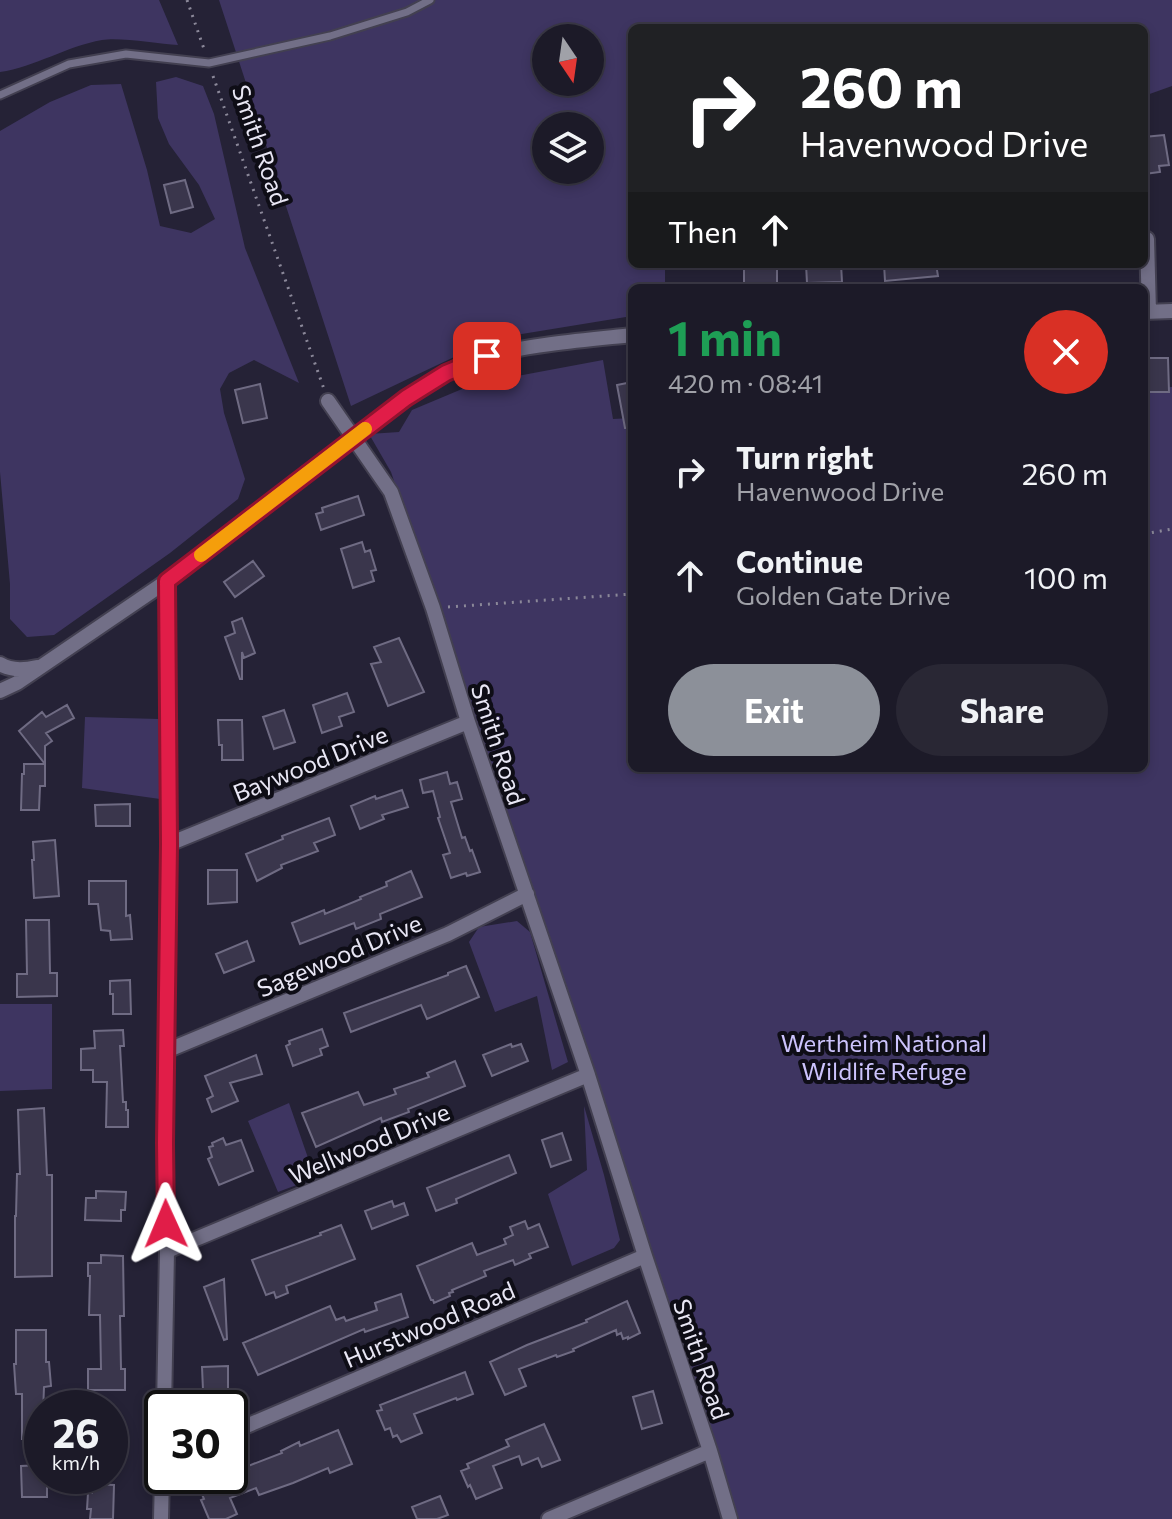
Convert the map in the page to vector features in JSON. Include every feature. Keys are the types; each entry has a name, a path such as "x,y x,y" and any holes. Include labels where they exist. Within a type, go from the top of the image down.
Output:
{"street":[{"path":"1148,312 1172,311"},
{"path":"0,691 17,683 167,581 406,398 446,373 487,356 543,345 628,335"},
{"name":"Smith Road","path":"328,401 391,492 433,608 468,722 588,1075 730,1519"},
{"path":"164,1390 169,844 167,581"},
{"path":"0,664 26,669 45,664"},
{"name":"Baywood Drive","path":"169,844 468,722"},
{"name":"Sagewood Drive","path":"166,1051 448,934 527,894"},
{"name":"Wellwood Drive","path":"167,1251 588,1075"},
{"name":"Hurstwood Road","path":"248,1425 645,1256"},
{"path":"549,1519 710,1451"},
{"path":"161,1519 162,1494"}],"lane":[{"path":"0,95 69,64 126,54 209,63 330,36 407,12 430,0"}],"path":[{"name":"Smith Road","path":"187,0 328,401"},
{"path":"1148,533 1172,529"},
{"path":"433,608 628,594"}],"green space":[{"path":"0,0 159,0 178,45 102,40 0,72"},
{"path":"219,0 1172,0 1172,86 1148,95 1148,24 628,24 628,268 670,268 665,270 665,284 628,284 628,317 492,339 351,406"},
{"path":"176,77 203,86 214,114 245,248 299,383 254,360 229,373 220,389 224,413 245,479 238,499 170,553 54,635 27,637 10,619 0,472 0,131 50,102 91,85 121,84 160,226 191,233 215,219 199,185 169,144 158,118 156,82"},
{"name":"Wertheim National Wildlife Refuge","path":"603,360 613,419 628,418 628,772 1148,772 1148,388 1172,387 1172,1519 734,1519 510,826 391,472 369,434 399,432 412,410 474,384"},
{"path":"85,717 159,719 160,799 82,788"},
{"path":"517,921 530,932 568,1062 552,1070 537,996 495,1012 469,942 479,927"},
{"path":"0,1004 52,1004 52,1089 0,1091"},
{"path":"289,1103 315,1178 278,1192 248,1121"},
{"path":"584,1106 620,1240 614,1248 572,1266 548,1194 587,1170"}],"building":[{"path":"1164,135 1169,165 1159,166 1160,172 1148,174 1148,137"},
{"path":"185,180 193,207 171,213 164,185"},
{"path":"744,268 777,268 777,284 744,284"},
{"path":"806,268 841,268 842,282 807,283"},
{"path":"884,268 937,268 938,276 885,281"},
{"path":"1148,358 1168,358 1169,392 1148,392"},
{"path":"628,383 628,428 625,428 617,385"},
{"path":"260,384 267,418 243,423 235,390"},
{"path":"358,496 364,515 321,530 316,514 323,512 322,508"},
{"path":"362,542 365,552 370,550 376,570 371,571 374,581 353,588 341,549"},
{"path":"253,561 264,576 235,597 224,582"},
{"path":"242,618 255,653 244,658 242,652 240,679 225,637 235,633 232,622"},
{"path":"399,638 424,692 388,706 371,664 381,662 374,647"},
{"path":"347,693 354,712 339,717 342,726 322,733 313,705"},
{"path":"67,705 74,718 46,733 52,741 45,746 45,764 19,731 42,712 46,717"},
{"path":"284,710 295,742 274,749 263,717"},
{"path":"218,720 242,720 243,760 222,760"},
{"path":"24,764 45,764 45,786 40,786 39,810 21,810"},
{"path":"447,772 450,784 457,782 462,799 451,802 462,838 465,837 472,850 480,872 451,878 443,855 450,853 433,791 423,793 420,780"},
{"path":"402,790 408,807 382,815 384,819 360,829 351,806"},
{"path":"130,804 130,826 96,826 95,805"},
{"path":"329,818 335,835 314,843 318,851 281,865 282,868 257,881 246,854"},
{"path":"55,840 59,896 34,898 33,842"},
{"path":"208,870 237,870 237,902 208,904"},
{"path":"411,871 422,897 380,914 381,919 356,929 354,923 300,944 292,923 361,899 387,886 386,882"},
{"path":"89,881 126,881 126,916 130,915 132,939 111,940 110,931 101,930 98,904 89,904"},
{"path":"26,920 49,920 50,973 57,973 57,996 17,997 17,974 27,974"},
{"path":"247,941 254,961 224,973 216,954"},
{"path":"466,966 479,997 427,1019 421,1005 351,1032 344,1013"},
{"path":"130,980 131,1014 113,1014 110,981"},
{"path":"322,1029 328,1046 320,1049 322,1055 293,1066 286,1046 290,1044 289,1041"},
{"path":"123,1030 124,1046 120,1046 123,1102 126,1102 128,1110 128,1127 106,1127 107,1082 93,1082 93,1070 81,1070 81,1049 95,1048 94,1031"},
{"path":"511,1044 512,1047 521,1044 528,1061 492,1076 483,1055"},
{"path":"256,1055 262,1074 230,1083 238,1101 212,1112 207,1099 213,1096 205,1076"},
{"path":"455,1061 465,1086 408,1109 409,1112 382,1122 381,1118 316,1147 302,1113 358,1092 364,1105 396,1094 394,1089 429,1077 427,1073"},
{"path":"44,1108 47,1175 52,1175 52,1276 15,1277 17,1174 20,1174 18,1110"},
{"path":"562,1133 571,1160 551,1167 542,1140"},
{"path":"223,1138 226,1145 241,1140 253,1171 219,1185 208,1159 212,1157 209,1147"},
{"path":"509,1155 516,1173 436,1211 427,1188"},
{"path":"96,1191 126,1192 121,1221 85,1220 86,1198 96,1198"},
{"path":"392,1201 394,1207 404,1203 408,1215 372,1229 365,1211"},
{"path":"525,1221 528,1229 539,1224 548,1247 529,1254 531,1258 515,1265 513,1260 484,1271 486,1276 452,1290 450,1296 434,1303 431,1300 417,1266 472,1243 477,1255 506,1244 504,1239 513,1235 510,1227"},
{"path":"341,1225 355,1259 286,1286 288,1293 276,1298 274,1292 266,1295 252,1260"},
{"path":"101,1255 123,1256 124,1316 120,1316 121,1369 125,1369 125,1390 88,1390 88,1369 101,1369 100,1315 89,1315 88,1263 101,1263"},
{"path":"224,1279 227,1339 224,1340 204,1287"},
{"path":"401,1294 408,1317 365,1332 364,1329 258,1375 243,1343 330,1306 336,1320 344,1317 346,1321 377,1310 375,1303"},
{"path":"627,1301 640,1333 623,1339 616,1330 574,1351 519,1369 526,1386 505,1395 490,1362 587,1322"},
{"path":"16,1330 46,1330 46,1362 49,1362 51,1386 44,1387 44,1390 24,1390 24,1439 22,1394 16,1394"},
{"path":"228,1366 228,1389 203,1390 202,1367"},
{"path":"465,1372 473,1394 414,1414 422,1433 401,1442 397,1435 393,1437 390,1428 385,1430 377,1411 382,1410 380,1405"},
{"path":"653,1391 662,1423 642,1429 633,1397"},
{"path":"544,1424 560,1460 542,1467 538,1458 522,1465 519,1456 493,1466 502,1488 476,1499 461,1471 469,1468 467,1464 509,1446 506,1440"},
{"path":"338,1430 352,1464 330,1473 328,1468 259,1495 256,1488 248,1491 248,1466 282,1453 299,1442 300,1446"},
{"path":"21,1466 24,1466 24,1494 47,1494 47,1497 22,1497"},
{"path":"88,1494 114,1494 113,1519 90,1519 91,1509 87,1509"},
{"path":"202,1494 240,1494 230,1498 237,1514 226,1519 209,1519 201,1500 204,1499"},
{"path":"440,1496 448,1515 437,1519 417,1519 412,1507"}],"slow traffic":[{"path":"201,555 365,429"}],"route":[{"path":"166,1224 169,844 167,581 406,398 446,373 487,356"}]}
